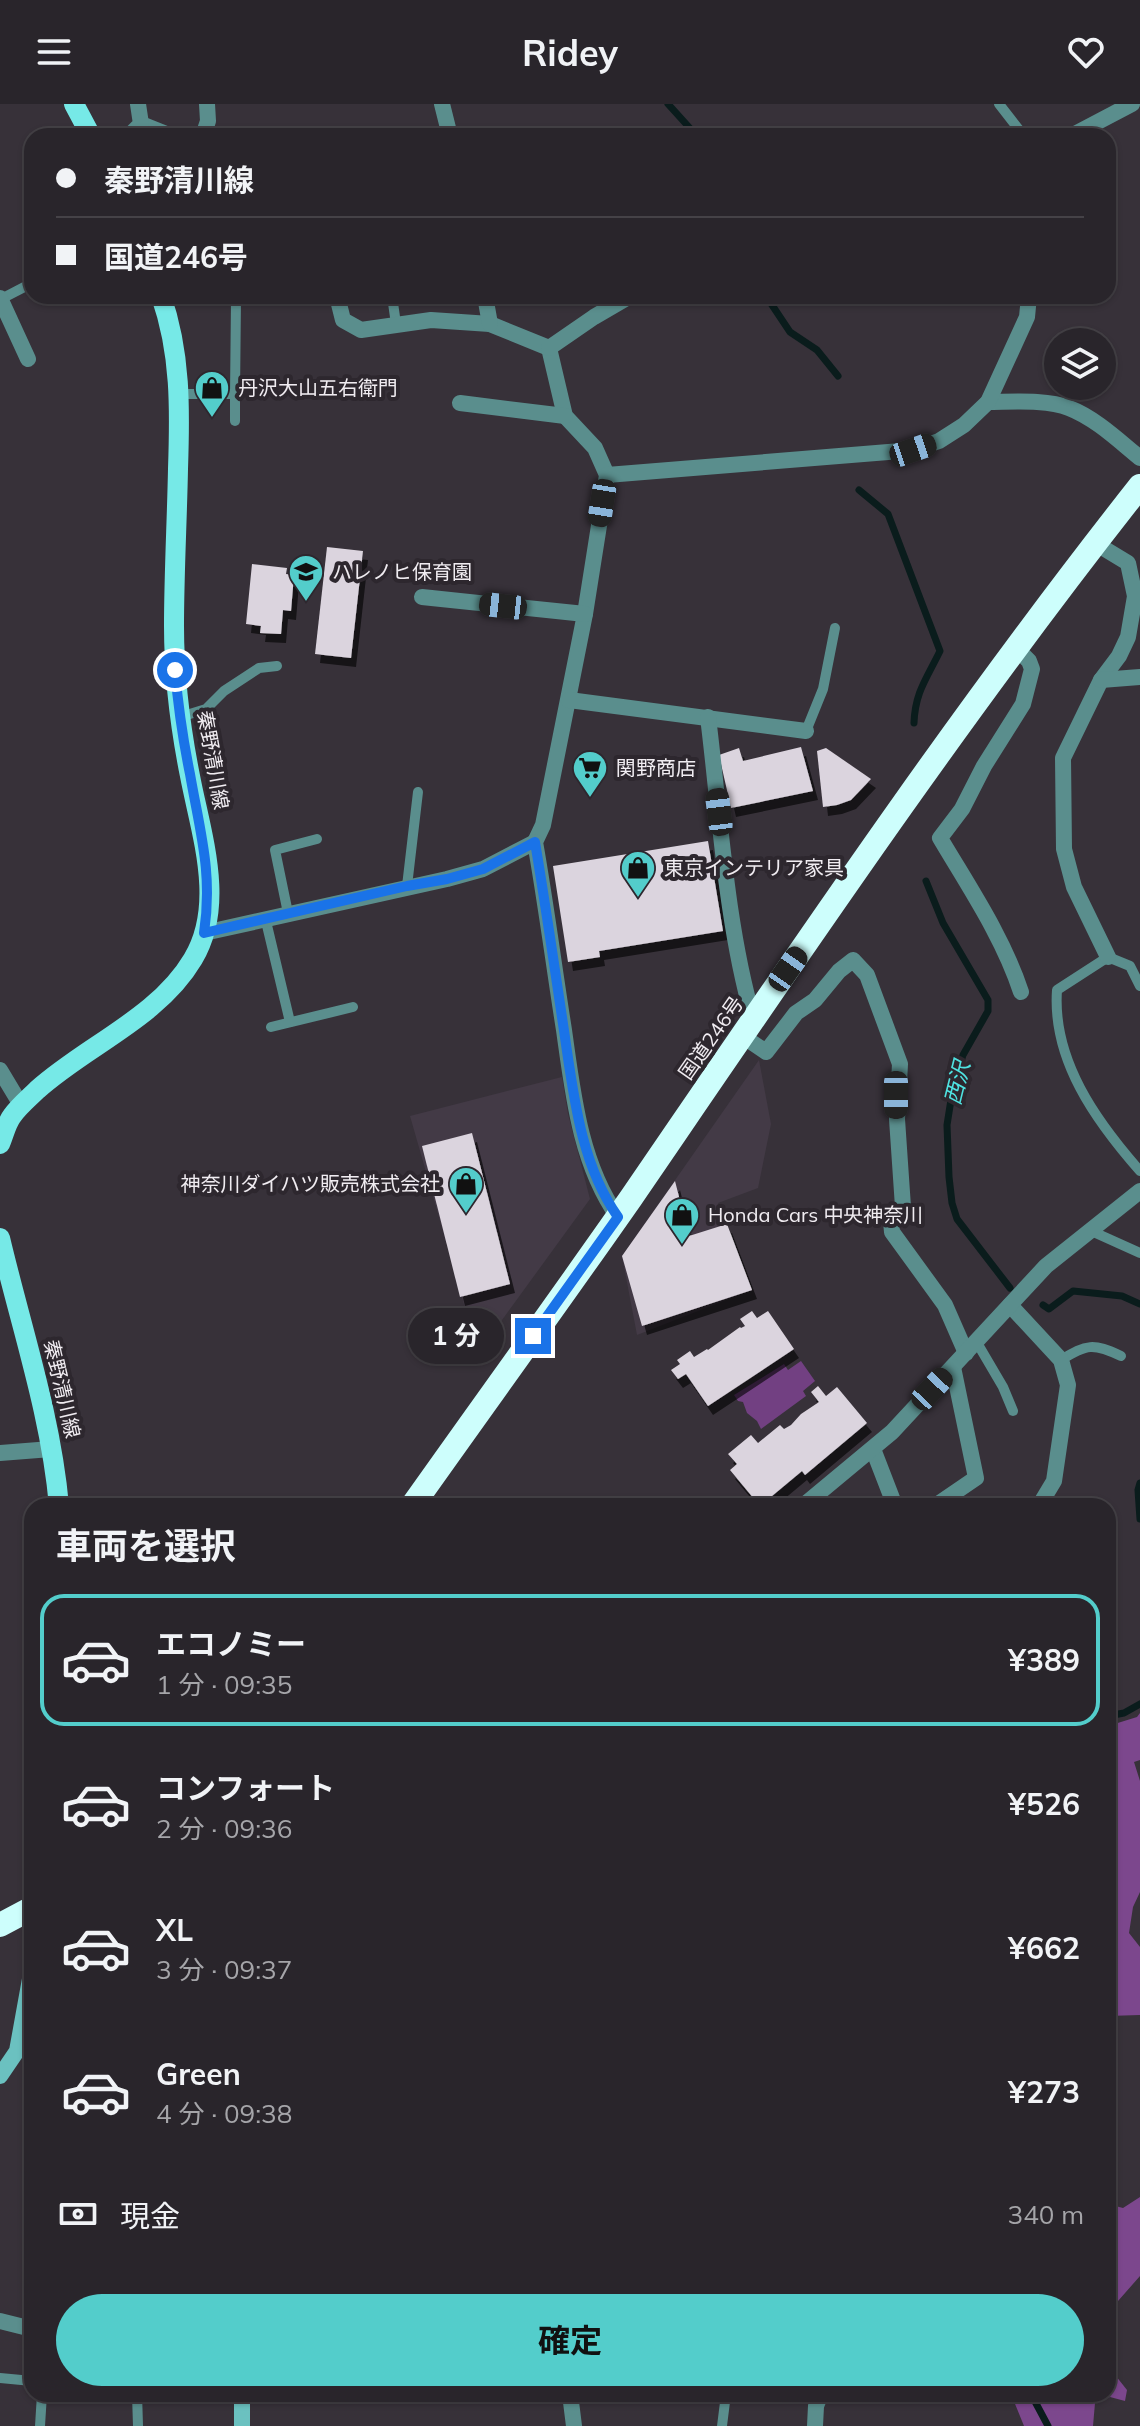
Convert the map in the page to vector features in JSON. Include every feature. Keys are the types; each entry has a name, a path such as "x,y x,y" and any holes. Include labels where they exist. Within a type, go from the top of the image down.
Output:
{"highway":[{"name":"国道246号","path":"418,1498 618,1217 747,1027 1015,647 1140,486"},
{"path":"0,1925 24,1912"}],"main road":[{"path":"74,104 87,128"},
{"name":"秦野清川線","path":"0,1144 10,1118 52,1077 157,1003 179,980 195,956 204,933 209,903 206,854 180,717 175,670 179,394 172,326 164,304"},
{"name":"秦野清川線","path":"0,1238 4,1274 41,1397 58,1498"},
{"path":"17,2051 24,2012"},
{"path":"0,2076 24,2043"},
{"path":"242,2402 242,2426"}],"street":[{"path":"135,128 138,104"},
{"path":"206,128 207,104"},
{"path":"442,104 448,128"},
{"path":"1086,128 1132,104"},
{"path":"0,298 28,359"},
{"path":"339,304 343,320 361,330 431,320 490,324 549,348"},
{"path":"486,304 490,324"},
{"path":"549,348 616,304"},
{"path":"607,475 913,450 939,441 964,425 988,402 1027,317 1028,304"},
{"path":"549,348 565,416 595,448 607,475 569,700 543,825 535,842 574,1099 602,1195 618,1217"},
{"path":"988,402 1066,406 1091,420 1140,458"},
{"path":"460,403 565,416"},
{"path":"1095,543 1128,563 1135,596 1128,637 1119,656 1101,680 1063,758 1064,849 1074,887 1108,957"},
{"path":"422,597 585,614"},
{"path":"1015,647 1029,661 1032,669 1023,704 984,766 962,809 940,838 1007,956 1021,992"},
{"path":"1101,680 1140,677"},
{"path":"569,700 806,731"},
{"path":"708,717 731,907 747,996 747,1027 766,1052 796,1013 815,1000 839,971 853,960 867,975 900,1064 897,1119 903,1207 891,1221 892,1232 971,1347"},
{"path":"204,933 447,879 483,869 535,842"},
{"path":"0,1070 21,1105"},
{"path":"813,1498 892,1432 1046,1266 1140,1191"},
{"path":"1010,1305 1061,1360 1068,1385 1054,1481 1044,1498"},
{"path":"947,1498 976,1478 953,1367"},
{"path":"0,1453 51,1449"},
{"path":"873,1449 892,1498"},
{"path":"0,2321 24,2327"},
{"path":"571,2402 574,2426"},
{"path":"815,2426 818,2402"}],"lane":[{"path":"999,104 1018,128"},
{"path":"0,298 24,287"},
{"path":"235,421 236,304"},
{"path":"393,304 396,324"},
{"path":"179,394 235,394"},
{"path":"806,731 823,689 835,628"},
{"path":"180,717 206,709 224,691 259,668 277,666"},
{"path":"407,886 418,792"},
{"path":"288,913 275,850 317,839"},
{"path":"265,917 290,1022"},
{"path":"1140,986 1130,966 1108,957 1057,990 1056,1011 1062,1047 1090,1107 1140,1171"},
{"path":"271,1027 353,1007"},
{"path":"1089,1230 1140,1253"},
{"path":"1061,1360 1084,1346 1106,1349 1121,1356"},
{"path":"971,1347 1003,1387 1013,1411"},
{"path":"0,2378 24,2380"},
{"path":"40,2426 42,2402"},
{"path":"137,2402 138,2426"},
{"path":"722,2426 725,2402"}],"shaded area":[{"path":"759,1060 771,1124 758,1188 718,1203 752,1290 637,1335 622,1256"},
{"path":"562,1077 568,1114 590,1199 478,1353 410,1116"},
{"path":"801,1361 815,1381 803,1391 806,1396 761,1429 747,1413 743,1402 734,1395 784,1364 788,1370"},
{"path":"1140,1713 1140,1760 1134,1762 1140,1781 1140,1892 1133,1907 1129,1933 1140,1947 1140,2015 1116,2016 1116,1724 1137,1717"},
{"path":"1140,2197 1140,2276 1116,2305 1116,2206 1123,2208"},
{"path":"1116,2376 1127,2390 1125,2401 1116,2399"},
{"path":"1014,2402 1098,2402 1093,2426 1024,2426"}],"building":[{"path":"327,547 363,551 351,658 315,654"},
{"path":"252,564 287,568 286,574 294,575 291,611 283,610 281,634 260,633 261,626 246,624"},
{"path":"801,747 813,791 731,808 719,755 739,748 743,761"},
{"path":"826,748 871,779 851,800 823,807 817,751"},
{"name":"東京インテリア家具","path":"708,841 723,931 599,951 600,957 568,962 553,866"},
{"name":"神奈川ダイハツ販売株式会社","path":"472,1133 510,1284 460,1297 422,1146"},
{"name":"Honda Cars 中央神奈川","path":"675,1181 689,1236 727,1224 752,1290 642,1326 622,1256"},
{"path":"752,1311 757,1318 768,1311 794,1349 708,1406 686,1374 678,1379 671,1370 680,1364 677,1360 690,1351 694,1357 745,1326 740,1319"},
{"path":"818,1386 826,1396 837,1387 867,1423 805,1475 802,1471 770,1498 753,1498 730,1470 737,1464 728,1454 751,1435 758,1443 780,1425 784,1429 791,1425 819,1402 811,1392"}],"waterway":[{"name":"西沢","path":"668,104 690,128"},
{"name":"西沢","path":"771,304 790,332 817,350 838,376"},
{"name":"西沢","path":"859,490 888,514 940,651 919,694 914,723"},
{"name":"西沢","path":"926,881 943,923 988,1000 988,1011 963,1055 953,1087 947,1125 952,1203 957,1219 1010,1288"},
{"name":"西沢","path":"1043,1305 1049,1309 1073,1291 1122,1296 1140,1304"},
{"name":"西沢","path":"1140,1483 1140,1519"},
{"name":"西沢","path":"1116,1714 1140,1704"},
{"name":"西沢","path":"1035,2402 1048,2426"}],"place":[{"name":"丹沢大山五右衛門","path":"212,419"},
{"name":"ハレノヒ保育園","path":"306,603"},
{"name":"関野商店","path":"590,799"},
{"name":"東京インテリア家具","path":"638,899"},
{"name":"神奈川ダイハツ販売株式会社","path":"466,1215"},
{"name":"Honda Cars 中央神奈川","path":"682,1246"}],"route":[{"path":"175,670 180,717 209,881 204,933 447,879 483,869 535,842 574,1099 602,1195 618,1217 533,1336"}]}
